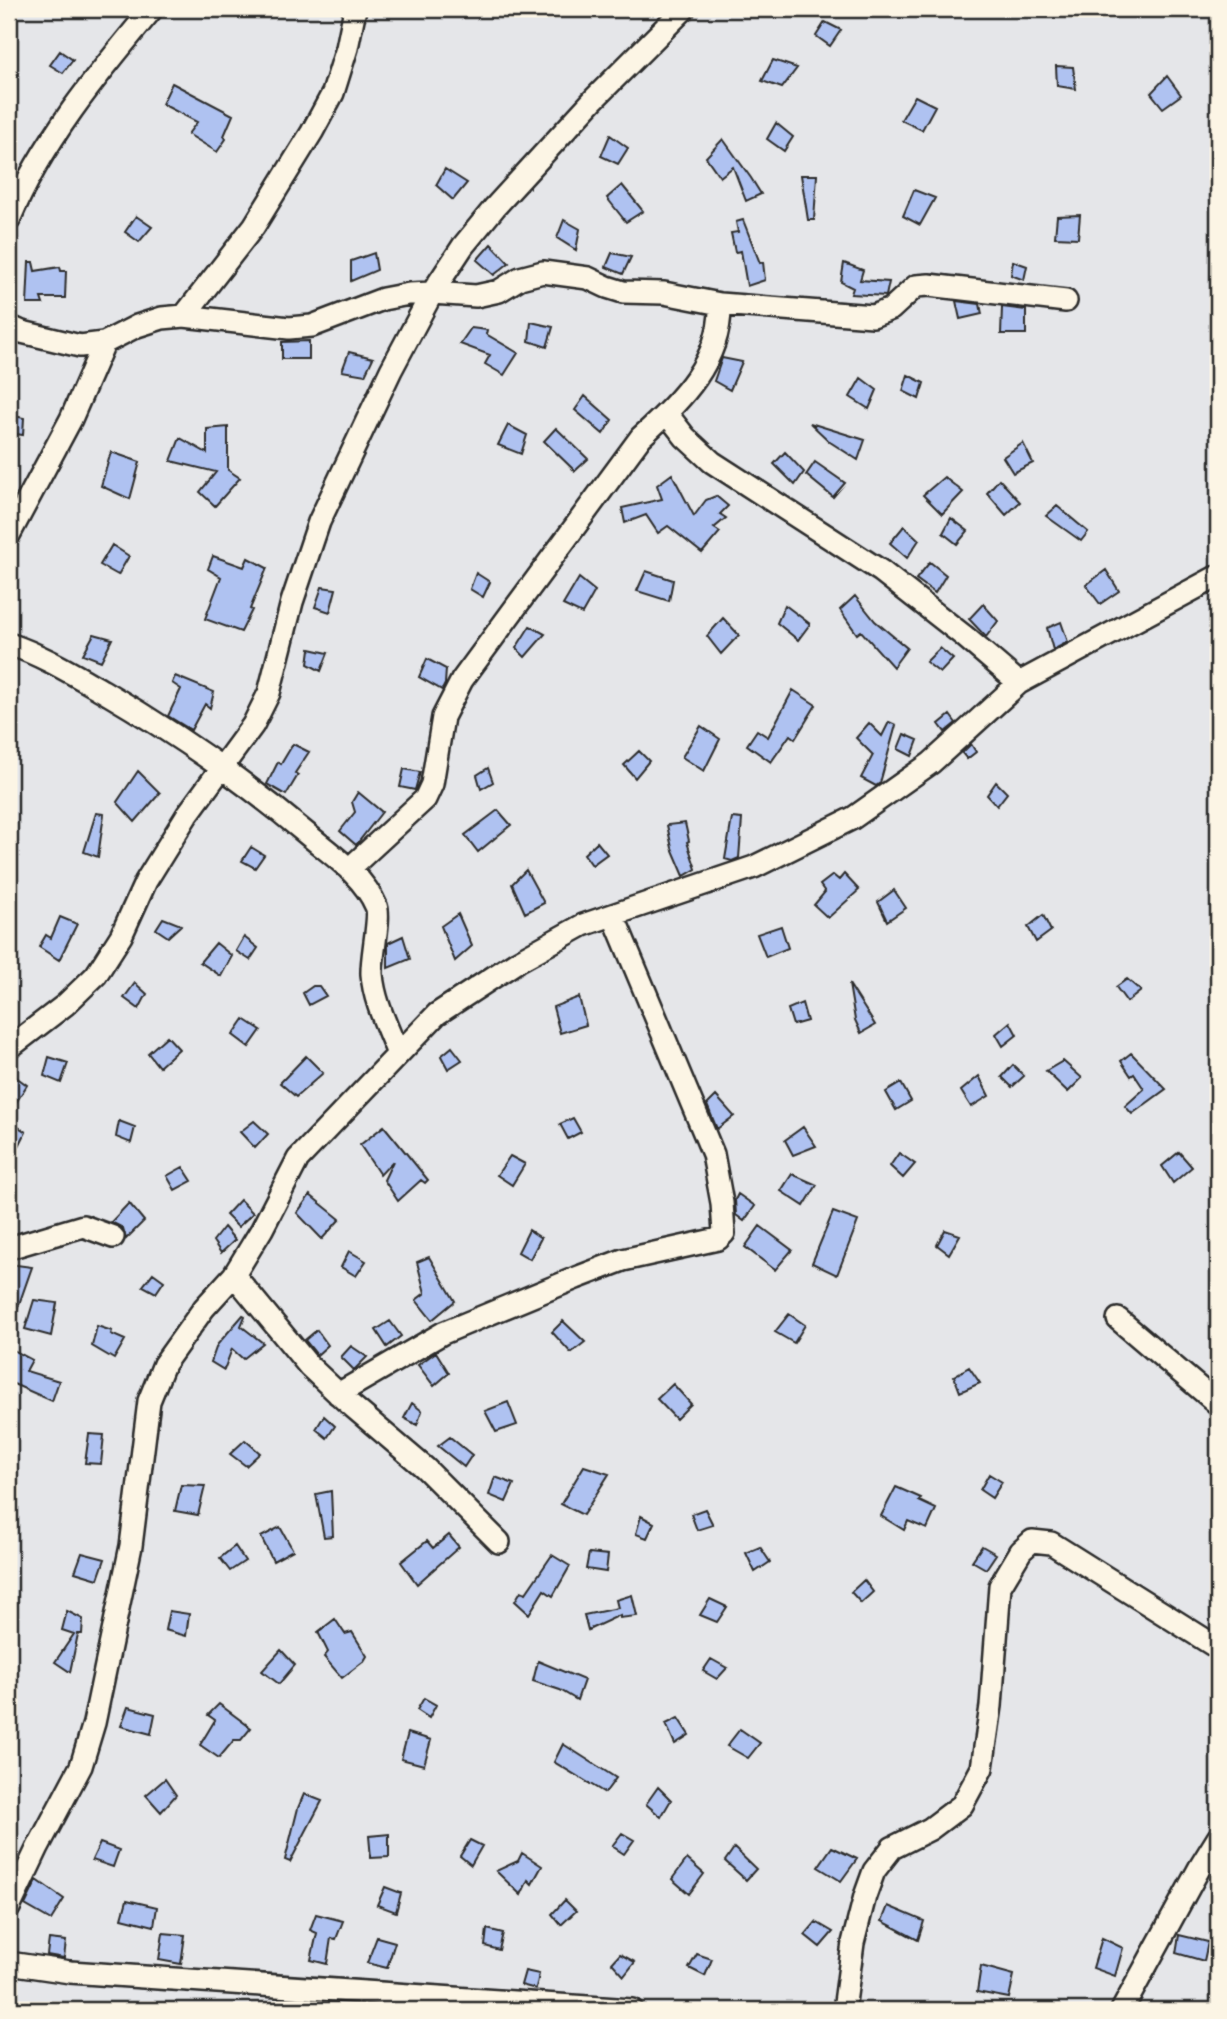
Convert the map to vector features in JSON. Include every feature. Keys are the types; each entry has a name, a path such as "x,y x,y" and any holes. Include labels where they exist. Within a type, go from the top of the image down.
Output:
{"street":[{"path":"9,220 22,188 60,125 152,9"},
{"path":"184,316 254,226 312,132 333,93 347,48 355,9"},
{"path":"9,1048 65,1005 96,975 121,936 146,881 187,815 253,725 269,693 292,602 319,522 391,370 432,293 463,246 495,207 594,99 684,9"},
{"path":"9,326 22,332 80,346 104,343 137,326 162,318 184,316 289,328 312,326 383,299 432,293 476,296 499,291 520,278 543,272 589,278 623,292 664,293 720,304 873,316 891,309 916,286 929,285 1066,301"},
{"path":"349,869 425,799 432,784 443,718 462,680 642,437 667,414 697,379 713,345 721,318 720,304"},
{"path":"9,535 71,419 104,343"},
{"path":"667,414 685,437 712,462 881,571 1019,683"},
{"path":"9,1908 37,1847 81,1766 94,1723 131,1546 149,1401 164,1364 204,1308 234,1275 262,1229 298,1159 437,1014 518,961 583,925 754,867 853,818 931,763 1019,683 1218,576"},
{"path":"9,644 65,669 166,729 224,768 349,869 369,892 378,909 372,972 374,994 398,1054"},
{"path":"338,1394 443,1333 623,1260 718,1239 724,1233 722,1203 713,1154 613,915"},
{"path":"9,1248 83,1226 113,1237"},
{"path":"234,1275 309,1366 425,1468 499,1542"},
{"path":"1118,1319 1218,1404"},
{"path":"844,2010 853,1944 874,1871 892,1848 930,1829 962,1805 982,1768 991,1706 1000,1586 1021,1551 1032,1541 1051,1543 1218,1648"},
{"path":"1122,2010 1199,1867 1218,1838"},
{"path":"9,1963 70,1972 632,2010"}],"building":[{"path":"825,22 841,30 830,46 816,36"},
{"path":"60,51 73,60 63,73 50,65"},
{"path":"773,60 797,68 782,88 762,81"},
{"path":"1056,66 1073,67 1076,89 1057,86"},
{"path":"1167,76 1181,95 1163,108 1151,93"},
{"path":"172,83 233,115 224,136 226,139 217,152 188,134 197,122 162,104"},
{"path":"915,96 935,106 922,130 901,120"},
{"path":"776,123 793,137 784,151 767,139"},
{"path":"610,135 628,148 618,164 601,156"},
{"path":"723,139 761,194 746,201 733,167 720,177 706,157"},
{"path":"445,169 467,183 453,200 436,185"},
{"path":"801,175 817,175 814,220 808,220"},
{"path":"622,185 643,211 626,222 607,198"},
{"path":"914,190 935,198 920,225 903,216"},
{"path":"1080,215 1078,238 1055,237 1057,216"},
{"path":"136,216 152,227 139,242 125,232"},
{"path":"564,220 580,229 576,250 557,238"},
{"path":"743,220 760,263 763,262 765,280 747,286 741,251 735,252 731,233 738,232 736,222"},
{"path":"491,244 509,263 494,275 477,260"},
{"path":"374,253 377,270 351,281 351,261"},
{"path":"612,253 631,257 623,274 606,267"},
{"path":"1013,261 1027,266 1024,280 1011,275"},
{"path":"29,262 33,262 35,271 60,267 61,271 66,271 65,298 41,298 43,304 27,304"},
{"path":"844,263 863,270 860,280 889,282 886,296 851,294 853,288 841,282"},
{"path":"956,301 980,304 982,314 960,319"},
{"path":"1002,307 1026,310 1026,334 1001,334"},
{"path":"531,322 553,327 547,347 529,341"},
{"path":"471,328 487,330 486,334 518,353 504,375 485,364 490,355 460,344"},
{"path":"309,341 309,359 282,359 282,342"},
{"path":"349,352 373,358 365,375 342,371"},
{"path":"722,358 742,362 730,390 714,381"},
{"path":"908,375 924,383 919,399 903,391"},
{"path":"861,378 877,390 869,409 850,397"},
{"path":"585,396 612,420 603,434 575,410"},
{"path":"9,415 24,418 23,435 9,433"},
{"path":"810,423 865,440 858,460 830,442"},
{"path":"508,425 527,435 521,454 498,445"},
{"path":"228,427 228,470 240,478 215,506 200,492 216,472 171,461 180,438 207,453 207,429"},
{"path":"556,428 588,459 575,471 544,441"},
{"path":"1023,443 1033,463 1013,473 1003,457"},
{"path":"111,452 140,462 130,499 101,486"},
{"path":"785,452 804,472 795,485 774,464"},
{"path":"815,462 845,483 833,497 806,475"},
{"path":"672,474 694,516 706,500 716,496 728,506 720,514 726,518 714,528 720,532 702,553 668,526 658,533 646,515 625,523 622,508 662,499 657,485"},
{"path":"944,477 963,492 942,514 923,495"},
{"path":"999,479 1020,502 1006,515 987,493"},
{"path":"1057,506 1088,532 1081,541 1046,516"},
{"path":"951,518 968,531 957,544 943,533"},
{"path":"904,526 919,540 907,558 890,543"},
{"path":"112,545 129,556 118,575 100,565"},
{"path":"213,556 244,567 248,558 267,568 241,632 205,619 221,577 208,569"},
{"path":"930,562 946,575 935,593 916,579"},
{"path":"1106,570 1119,591 1100,604 1086,585"},
{"path":"646,571 673,580 669,601 637,591"},
{"path":"476,573 490,582 483,597 470,589"},
{"path":"579,578 595,591 582,614 563,605"},
{"path":"322,587 336,589 330,612 315,607"},
{"path":"855,596 875,621 907,648 893,667 861,631 857,634 840,610"},
{"path":"983,604 998,621 986,637 969,619"},
{"path":"785,605 810,624 798,640 777,623"},
{"path":"723,618 739,635 721,654 707,636"},
{"path":"1061,622 1068,642 1053,650 1047,628"},
{"path":"530,626 545,634 525,657 516,648"},
{"path":"94,634 112,639 101,661 83,654"},
{"path":"940,648 953,659 940,673 926,662"},
{"path":"310,649 328,653 321,671 308,664"},
{"path":"427,659 446,669 442,690 419,677"},
{"path":"175,676 214,692 210,708 205,704 191,730 168,716 181,689 172,683"},
{"path":"793,690 816,705 795,739 790,735 771,762 747,745 757,730 768,737"},
{"path":"950,715 956,723 945,732 939,724"},
{"path":"889,722 896,725 880,783 876,786 861,778 873,755 856,738 869,723 882,736"},
{"path":"701,726 720,739 704,771 682,757"},
{"path":"904,734 918,740 912,756 898,749"},
{"path":"293,744 309,752 295,773 298,775 286,795 267,784 278,762 281,764"},
{"path":"971,744 976,752 967,759 962,753"},
{"path":"639,751 649,761 635,778 624,765"},
{"path":"488,768 493,782 481,789 477,775"},
{"path":"404,769 420,772 415,790 400,787"},
{"path":"138,771 160,793 135,822 117,802"},
{"path":"996,782 1007,793 997,806 987,795"},
{"path":"358,792 382,812 356,845 340,831 355,812 352,802"},
{"path":"498,810 511,825 478,852 465,835"},
{"path":"96,813 104,814 98,857 84,852"},
{"path":"732,818 742,819 739,858 732,861 725,859"},
{"path":"685,823 687,842 696,869 684,876 672,848 667,825"},
{"path":"597,842 607,854 592,865 584,854"},
{"path":"251,847 264,855 255,868 242,861"},
{"path":"526,870 544,903 525,913 512,884"},
{"path":"844,874 859,890 828,918 814,905 825,892 820,885 833,875 839,880"},
{"path":"894,890 906,908 887,921 878,902"},
{"path":"458,914 472,946 455,961 441,926"},
{"path":"1043,915 1051,931 1036,942 1028,927"},
{"path":"60,917 77,924 59,960 39,947 46,935 51,938"},
{"path":"163,918 181,925 168,937 156,929"},
{"path":"781,926 788,948 766,957 757,934"},
{"path":"403,936 410,959 388,968 388,943"},
{"path":"244,937 258,948 250,960 236,951"},
{"path":"216,943 232,956 221,976 200,962"},
{"path":"1127,979 1141,991 1127,1002 1116,987"},
{"path":"135,983 147,994 139,1009 124,998"},
{"path":"849,984 875,1025 861,1033 855,1020"},
{"path":"313,986 319,986 326,996 309,1005 303,993"},
{"path":"579,997 586,1025 560,1033 553,1007"},
{"path":"802,1003 807,1021 793,1025 788,1009"},
{"path":"244,1019 261,1030 249,1047 233,1035"},
{"path":"1010,1022 1017,1035 1003,1046 996,1034"},
{"path":"167,1036 179,1049 159,1067 148,1053"},
{"path":"452,1047 462,1060 448,1069 441,1056"},
{"path":"1131,1053 1166,1089 1132,1114 1125,1106 1144,1089 1121,1061"},
{"path":"306,1056 323,1073 296,1097 280,1083"},
{"path":"49,1057 68,1063 61,1083 44,1076"},
{"path":"1063,1061 1082,1078 1068,1092 1046,1071"},
{"path":"1013,1065 1024,1076 1012,1087 1002,1077"},
{"path":"9,1072 27,1085 9,1114"},
{"path":"979,1076 989,1096 971,1107 961,1091"},
{"path":"901,1083 911,1101 896,1110 886,1092"},
{"path":"716,1096 734,1116 717,1129 707,1105"},
{"path":"573,1118 581,1132 568,1139 560,1124"},
{"path":"119,1121 135,1127 131,1143 116,1137"},
{"path":"254,1121 268,1134 255,1148 240,1132"},
{"path":"14,1124 26,1132 9,1166 9,1133"},
{"path":"384,1126 428,1180 425,1183 421,1180 398,1201 384,1180 393,1161 380,1175 360,1145"},
{"path":"803,1127 816,1146 793,1155 785,1140"},
{"path":"1179,1152 1192,1167 1173,1183 1162,1166"},
{"path":"899,1153 915,1164 903,1178 890,1166"},
{"path":"510,1156 525,1164 512,1185 497,1175"},
{"path":"183,1167 192,1181 175,1190 167,1176"},
{"path":"792,1174 817,1185 804,1206 781,1191"},
{"path":"738,1194 755,1206 744,1221 736,1215 735,1200"},
{"path":"310,1195 340,1219 322,1239 297,1213"},
{"path":"240,1200 253,1213 238,1227 226,1215"},
{"path":"129,1203 144,1221 126,1239 123,1228 111,1222"},
{"path":"833,1212 858,1221 837,1275 812,1263"},
{"path":"760,1226 792,1250 775,1270 745,1247"},
{"path":"224,1227 235,1240 221,1253 213,1241"},
{"path":"529,1230 541,1238 530,1259 518,1252"},
{"path":"945,1230 960,1235 949,1254 937,1245"},
{"path":"349,1251 366,1261 356,1276 341,1267"},
{"path":"429,1257 455,1301 432,1320 416,1300 425,1293 417,1262"},
{"path":"9,1264 32,1267 11,1327 9,1326"},
{"path":"153,1273 164,1281 156,1293 143,1286"},
{"path":"34,1300 57,1303 51,1336 25,1329"},
{"path":"789,1314 805,1325 794,1343 775,1332"},
{"path":"243,1315 245,1316 241,1326 263,1343 243,1359 232,1349 224,1370 211,1362 217,1345"},
{"path":"390,1321 401,1336 387,1347 376,1330"},
{"path":"563,1321 585,1342 571,1353 552,1332"},
{"path":"97,1326 112,1331 111,1334 125,1340 114,1359 92,1346"},
{"path":"317,1330 328,1345 317,1355 305,1340"},
{"path":"351,1346 367,1357 354,1370 341,1357"},
{"path":"13,1350 32,1360 26,1371 59,1381 52,1401 9,1382 9,1360"},
{"path":"436,1352 449,1373 434,1386 418,1365"},
{"path":"969,1367 980,1383 960,1392 954,1376"},
{"path":"673,1384 691,1404 676,1419 657,1399"},
{"path":"508,1402 517,1425 496,1432 485,1411"},
{"path":"412,1403 422,1411 417,1425 404,1418"},
{"path":"324,1416 335,1426 327,1438 316,1429"},
{"path":"89,1434 104,1435 101,1464 85,1463"},
{"path":"450,1437 472,1455 464,1467 438,1446"},
{"path":"245,1440 260,1453 246,1466 230,1454"},
{"path":"584,1466 609,1474 583,1515 561,1504"},
{"path":"989,1474 1002,1482 992,1498 980,1490"},
{"path":"495,1477 514,1484 506,1502 489,1495"},
{"path":"181,1485 205,1486 198,1515 175,1511"},
{"path":"896,1487 921,1498 919,1501 936,1509 927,1529 908,1521 904,1530 881,1516"},
{"path":"331,1491 333,1536 324,1537 316,1494"},
{"path":"705,1509 713,1525 697,1530 691,1514"},
{"path":"641,1516 654,1523 647,1538 636,1534"},
{"path":"280,1527 293,1550 273,1561 261,1537"},
{"path":"449,1535 459,1547 417,1584 401,1562 427,1541 433,1548"},
{"path":"235,1546 245,1561 230,1571 220,1558"},
{"path":"982,1546 996,1554 986,1569 972,1561"},
{"path":"760,1547 770,1562 755,1572 746,1553"},
{"path":"82,1553 105,1559 98,1579 75,1572"},
{"path":"589,1553 608,1555 606,1572 586,1569"},
{"path":"552,1555 570,1566 553,1596 544,1590 529,1614 515,1601 521,1591 526,1593"},
{"path":"864,1580 873,1592 861,1603 851,1592"},
{"path":"632,1595 637,1616 620,1618 620,1615 588,1630 584,1615 618,1608 616,1600"},
{"path":"710,1599 727,1607 717,1622 700,1615"},
{"path":"67,1611 83,1619 82,1634 78,1634 70,1672 55,1662 74,1634 62,1630"},
{"path":"169,1611 189,1614 186,1636 165,1630"},
{"path":"335,1619 345,1634 352,1632 367,1656 342,1678 324,1657 328,1652 318,1632"},
{"path":"281,1650 295,1665 279,1684 262,1671"},
{"path":"711,1659 727,1668 717,1679 703,1671"},
{"path":"538,1661 584,1680 577,1700 560,1690 533,1681"},
{"path":"424,1698 436,1705 429,1718 417,1710"},
{"path":"219,1704 251,1728 241,1740 234,1740 219,1758 200,1745 215,1720 208,1715"},
{"path":"128,1707 155,1714 151,1734 121,1726"},
{"path":"678,1718 689,1735 675,1744 666,1724"},
{"path":"740,1729 760,1743 748,1758 727,1746"},
{"path":"408,1733 431,1740 424,1765 401,1759"},
{"path":"563,1744 616,1778 605,1793 554,1762"},
{"path":"165,1779 176,1795 161,1812 146,1795"},
{"path":"658,1787 671,1800 661,1817 646,1804"},
{"path":"304,1794 322,1801 290,1862 285,1860"},
{"path":"622,1833 634,1840 624,1854 612,1846"},
{"path":"389,1834 389,1857 371,1858 369,1836"},
{"path":"470,1840 482,1846 471,1865 460,1856"},
{"path":"100,1843 119,1850 113,1867 92,1860"},
{"path":"832,1847 857,1859 841,1881 818,1867"},
{"path":"734,1848 756,1869 746,1880 725,1861"},
{"path":"522,1853 542,1866 532,1884 528,1880 521,1895 496,1871 518,1861"},
{"path":"687,1859 704,1874 689,1894 672,1879"},
{"path":"37,1880 64,1899 51,1920 25,1905"},
{"path":"385,1887 401,1893 396,1912 377,1905"},
{"path":"127,1900 157,1907 154,1926 122,1918"},
{"path":"565,1900 576,1911 561,1925 552,1914"},
{"path":"888,1906 924,1921 918,1940 882,1921"},
{"path":"316,1914 343,1921 336,1939 331,1938 327,1964 311,1960 317,1933 310,1930"},
{"path":"816,1922 833,1932 820,1947 805,1935"},
{"path":"487,1929 503,1933 499,1950 485,1946"},
{"path":"163,1933 185,1935 181,1964 159,1960"},
{"path":"1179,1935 1208,1942 1204,1961 1176,1953"},
{"path":"377,1937 395,1942 387,1968 367,1963"},
{"path":"1102,1938 1123,1948 1115,1976 1093,1968"},
{"path":"49,1939 66,1941 64,1958 47,1955"},
{"path":"620,1954 635,1962 624,1976 612,1963"},
{"path":"697,1954 712,1959 705,1976 689,1968"},
{"path":"981,1966 1014,1975 1009,1998 977,1992"},
{"path":"525,1971 539,1974 536,1989 521,1985"}]}
